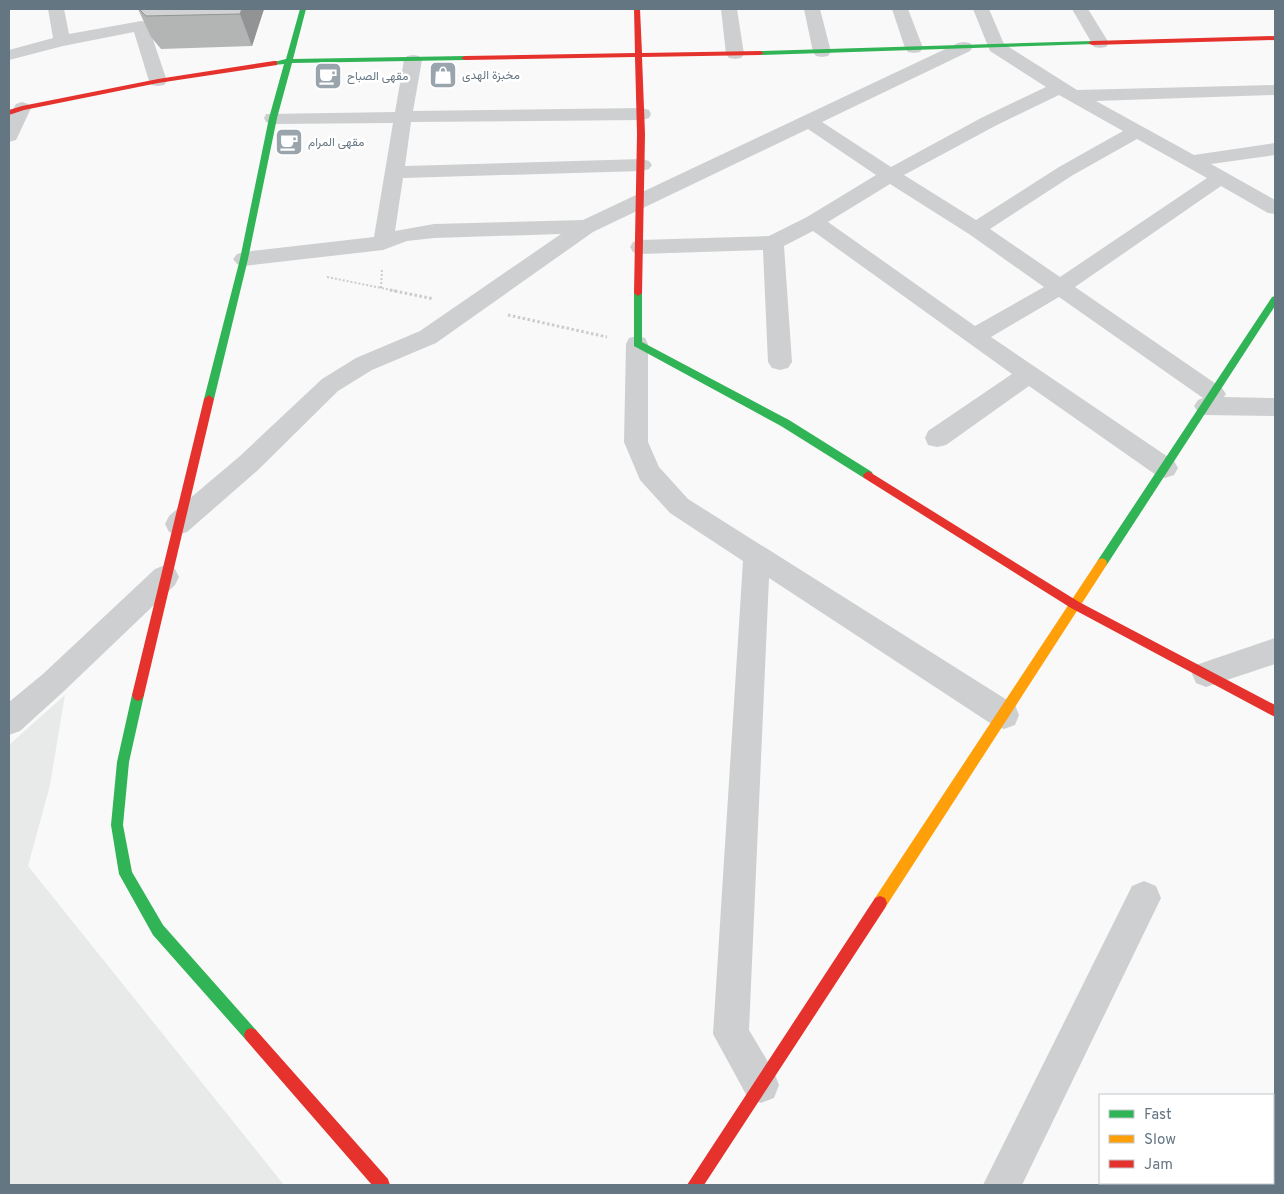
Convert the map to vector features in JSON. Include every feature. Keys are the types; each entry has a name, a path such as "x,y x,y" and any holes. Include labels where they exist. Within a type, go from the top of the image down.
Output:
{"street":[{"path":"56,9 62,41"},
{"path":"134,9 158,81"},
{"path":"303,9 273,118 244,259 165,577 123,762 117,825 126,874 158,930 382,1185"},
{"path":"637,9 642,114 642,200 636,442 649,473 679,506 1004,715"},
{"path":"729,9 735,54"},
{"path":"812,9 822,52"},
{"path":"900,9 914,48"},
{"path":"980,9 996,47 1067,92 1194,161 1275,208"},
{"path":"1080,9 1100,43"},
{"path":"9,55 62,41 141,26"},
{"path":"9,136 16,110 158,81 289,61 822,52 1275,38"},
{"path":"178,524 249,463 330,384 364,364 428,338 586,227 964,48"},
{"path":"382,243 413,60"},
{"path":"640,247 773,243 814,222 890,175 988,122 1067,92 1275,90"},
{"path":"273,118 642,114"},
{"path":"809,121 1060,286 1210,400 1275,407"},
{"path":"976,229 1066,171 1137,131"},
{"path":"1194,161 1275,149"},
{"path":"394,172 642,165"},
{"path":"974,337 1060,286 1222,178"},
{"path":"814,222 1028,375 1165,468"},
{"path":"244,259 382,243 404,235 434,231 586,227"},
{"path":"773,243 780,362"},
{"path":"695,1185 1275,299"},
{"path":"637,344 785,424 1075,605 1275,711"},
{"path":"937,438 1028,375"},
{"path":"757,556 730,1034 760,1085"},
{"path":"9,721 165,577"},
{"path":"1206,674 1275,651"},
{"path":"1002,1185 1144,898"}],"path":[{"path":"322,276 637,344"}],"shaded area":[{"path":"65,695 50,785 28,866 284,1185 9,1185 9,745"}],"building":[{"path":"139,9 242,9 240,14 146,16"}],"traffic: fast":[{"path":"209,399 244,259 273,118 303,9"},
{"path":"760,53 1092,43"},
{"path":"274,63 289,61 465,58"},
{"path":"638,293 637,344 785,423 868,475"},
{"path":"1102,563 1275,299"},
{"path":"138,695 123,762 117,825 126,874 158,930 251,1035"}],"traffic: slow":[{"path":"880,903 1102,563"}],"traffic: jam":[{"path":"637,9 641,134 638,293"},
{"path":"1092,43 1275,38"},
{"path":"465,58 760,53"},
{"path":"9,113 22,108 158,81 274,63"},
{"path":"138,695 209,399"},
{"path":"868,475 1075,605 1275,711"},
{"path":"695,1185 880,903"},
{"path":"251,1035 382,1185"}],"place":[{"name":"مخبزة الهدى","path":"443,75"},
{"name":"مقهى الصباح","path":"328,76"},
{"name":"مقهى المرام","path":"289,142"}]}
